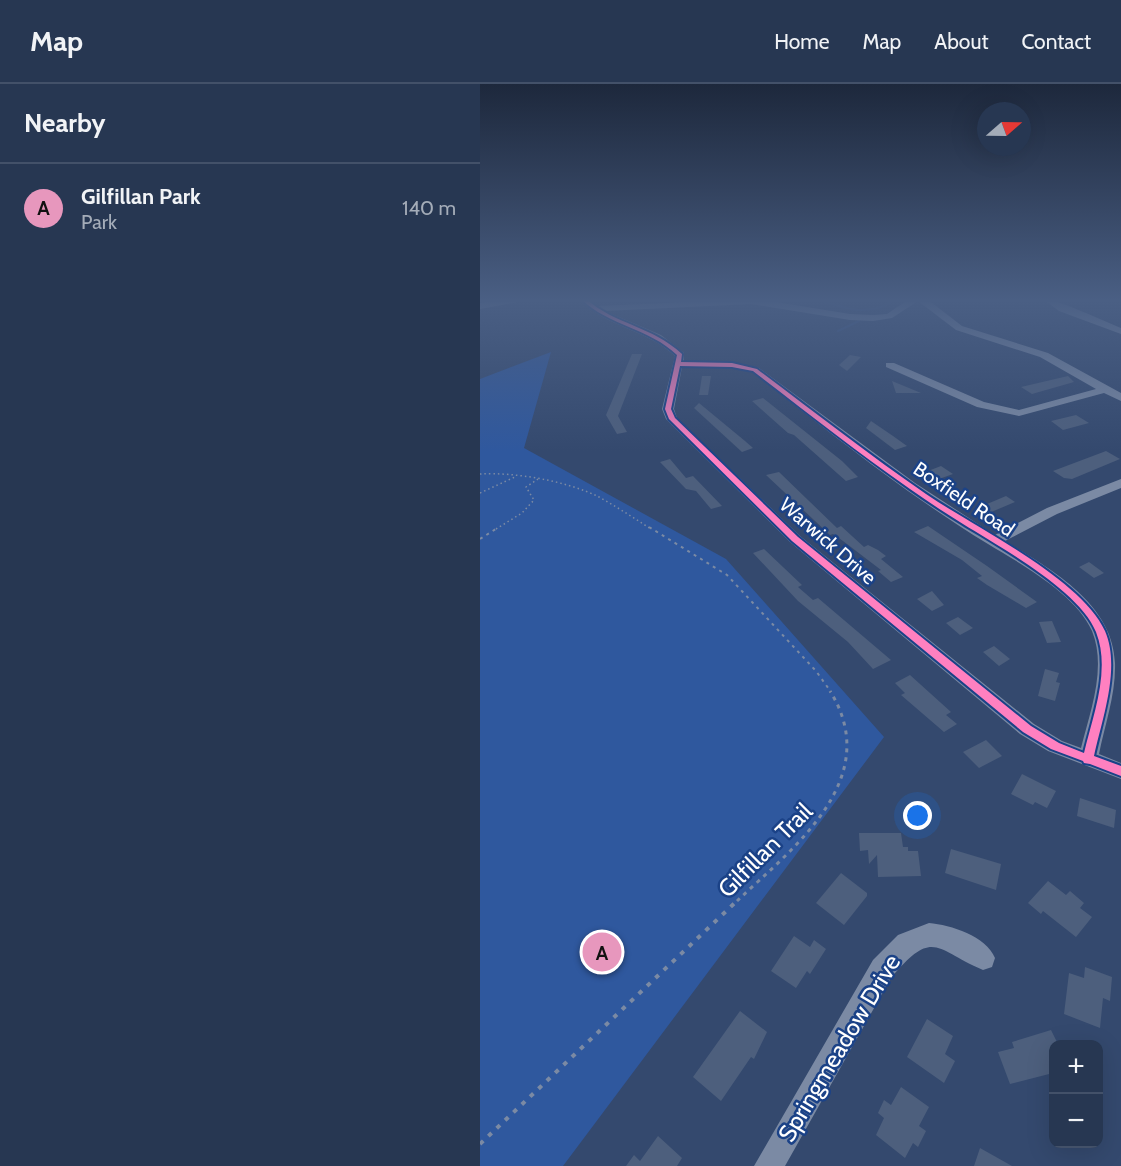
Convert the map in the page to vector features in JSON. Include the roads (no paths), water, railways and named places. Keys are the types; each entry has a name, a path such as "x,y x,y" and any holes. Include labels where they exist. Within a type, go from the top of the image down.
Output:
{"street":[{"path":"676,349 680,355 680,364"},
{"path":"1024,349 1044,356 1121,398"},
{"name":"Boxfield Road","path":"680,364 732,365 755,370 934,503 1065,588 1086,608 1100,631 1106,655 1105,679 1088,760"},
{"name":"Warwick Drive","path":"680,364 668,409 672,419 795,539 1027,729 1055,746 1121,771"},
{"path":"890,365 981,405 1019,413 1107,389"},
{"path":"993,541 1052,511 1121,483"},
{"name":"Springmeadow Drive","path":"769,1166 882,969 898,947 915,937 937,934 961,942 982,958"}],"place":[{"name":"Gilfillan Park","path":"602,952"}]}
